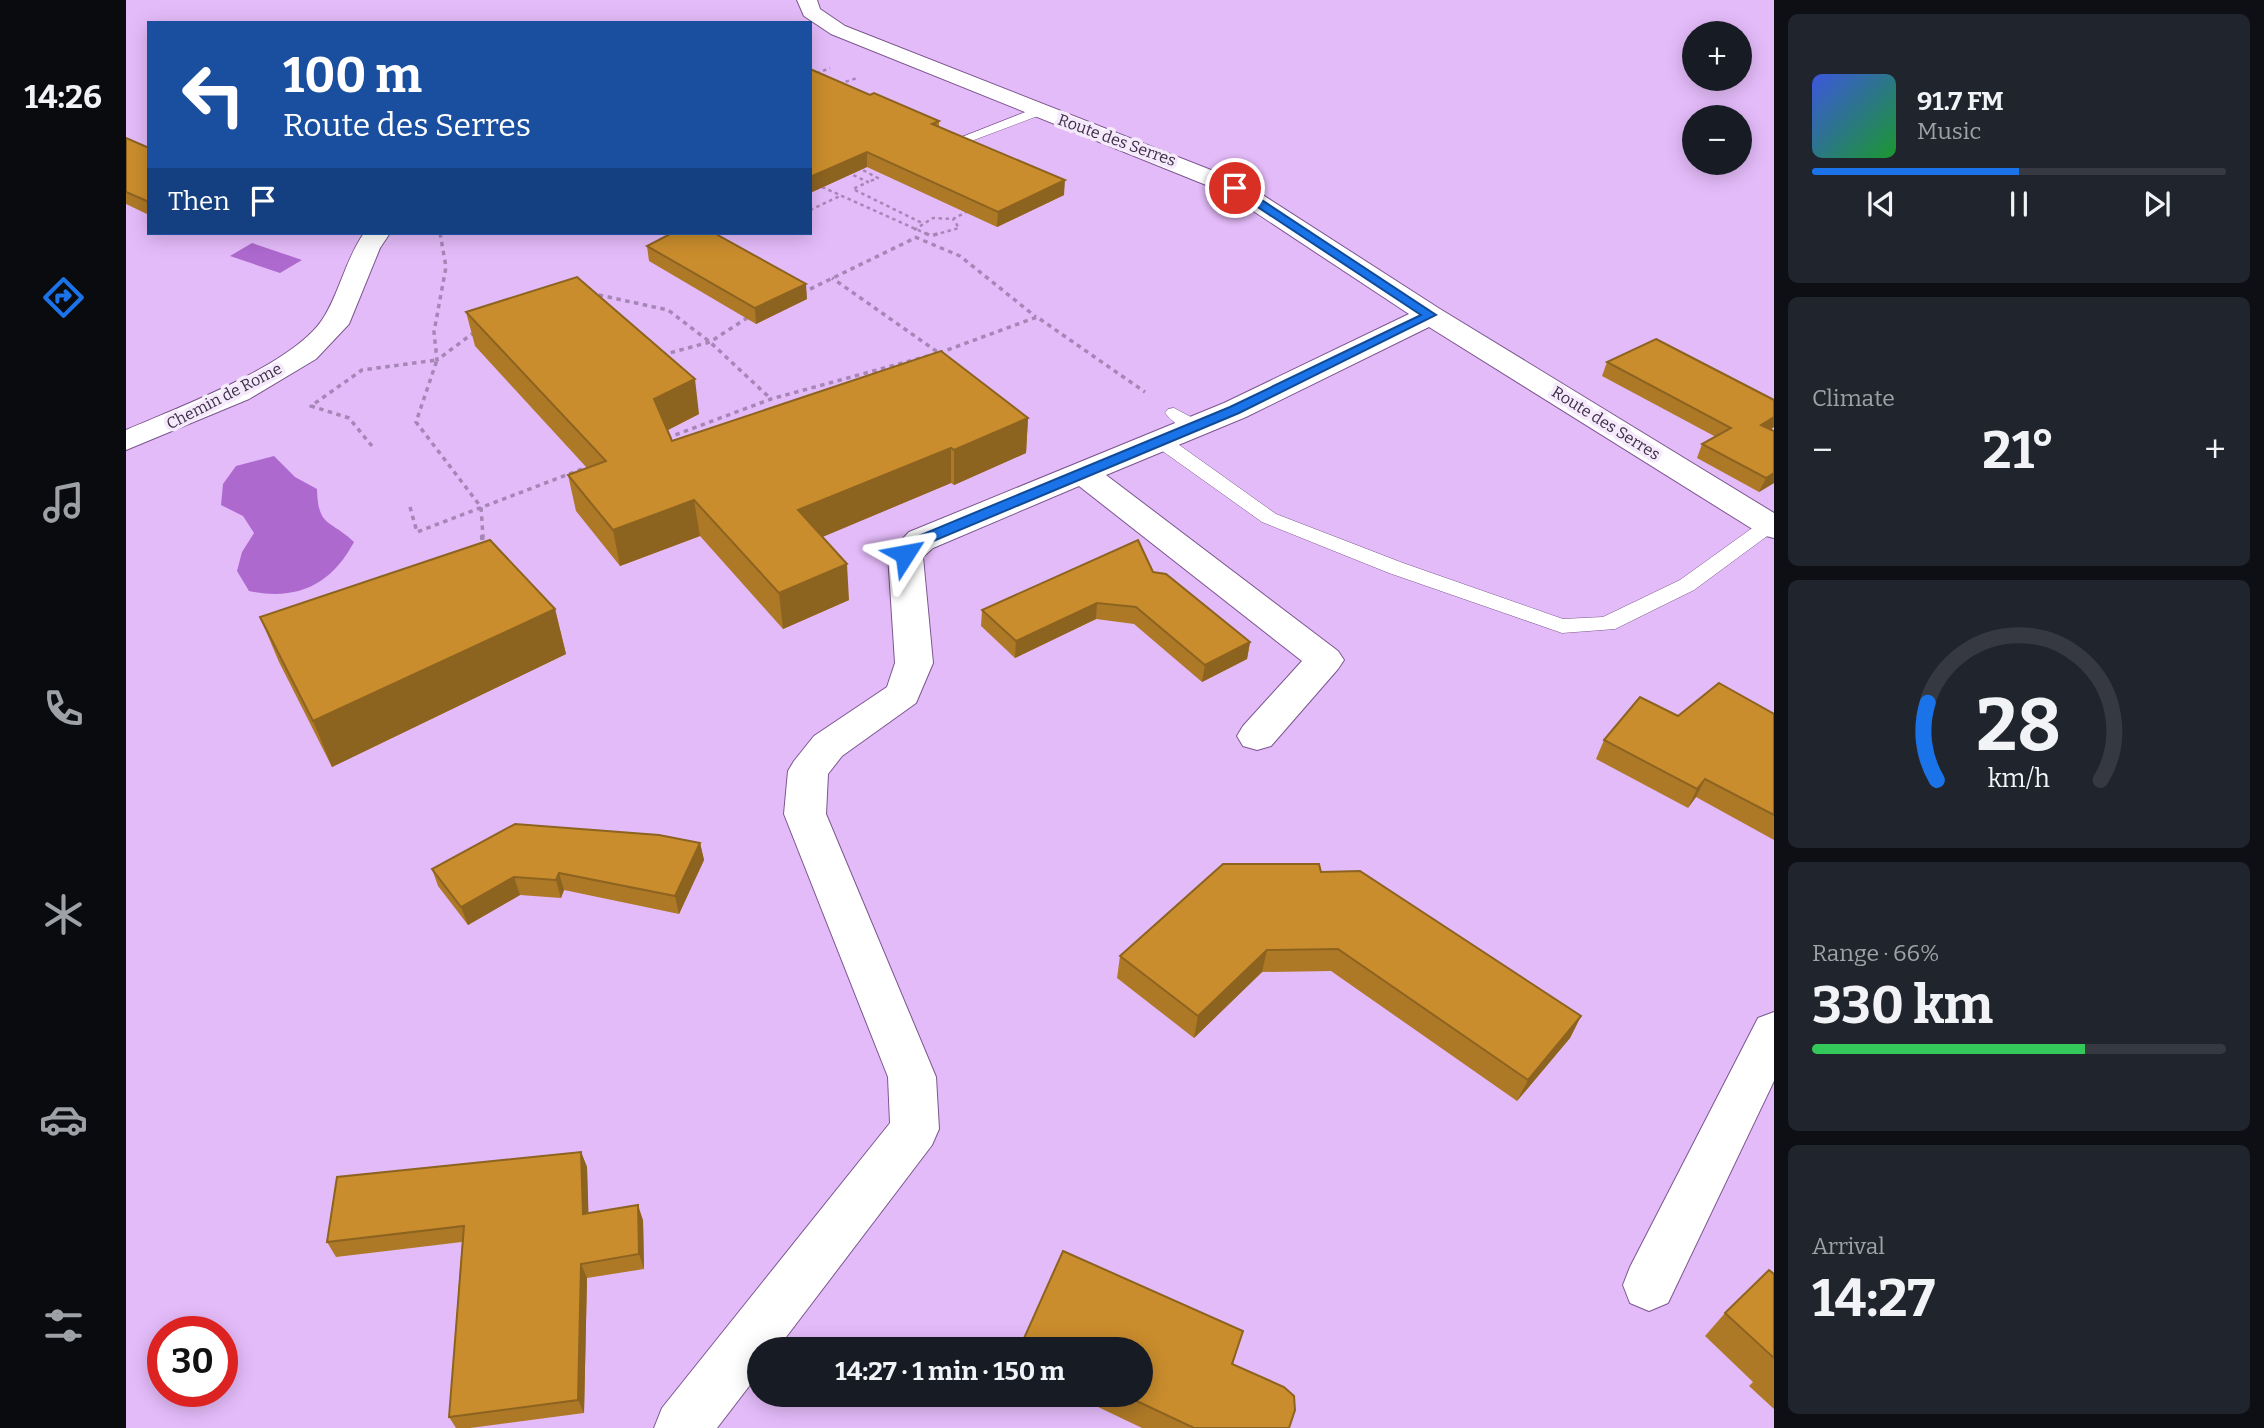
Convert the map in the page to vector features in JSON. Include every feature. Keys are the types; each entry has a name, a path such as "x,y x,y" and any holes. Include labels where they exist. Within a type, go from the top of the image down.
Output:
{"street":[{"name":"Route des Serres","path":"802,11 838,30 911,57 1038,111 1176,162 1235,188 1430,315 1772,526"},
{"name":"Chemin de Rome","path":"126,441 238,393 306,354 335,324 367,248 376,235"},
{"path":"682,1428 915,1129 912,1077 805,814 808,771 828,746 903,694 914,663 905,554 921,540 1082,473 1177,427 1235,410 1430,315"},
{"path":"1082,473 1325,660 1257,736"},
{"path":"1649,1285 1774,1032"}],"lane":[{"path":"969,137 1038,111"},
{"path":"1177,427 1269,518 1396,568 1562,626 1607,624 1675,591 1772,526"}],"path":[{"path":"812,75 830,68 820,64"},
{"path":"835,85 845,90"},
{"path":"855,167 878,178 853,189 922,223"},
{"path":"845,171 868,182"},
{"path":"822,187 931,236 959,228 953,219"},
{"path":"812,210 841,196"},
{"path":"914,230 933,218 953,219 973,209"},
{"path":"799,295 924,233"},
{"path":"440,235 446,267 434,332 437,360 416,422 481,507 483,547"},
{"path":"915,237 960,256 1177,427"},
{"path":"832,278 949,361"},
{"path":"589,292 668,310 710,342 771,399"},
{"path":"658,441 771,399 939,353 1037,317"},
{"path":"652,358 710,342 747,318"},
{"path":"372,446 349,418 311,406 362,370 437,360 480,328"},
{"path":"410,507 417,532 594,465"}],"shaded area":[{"path":"252,243 302,260 280,273 230,256"},
{"path":"274,456 295,477 317,489 323,517 354,542 335,569 323,579 297,591 266,594 249,591 237,571 242,552 254,533 243,516 221,505 223,484 236,466"}],"building":[{"path":"812,70 939,121 932,124 1065,180 998,212 867,152 812,176"},
{"path":"126,138 147,147 147,201 126,192"},
{"path":"668,235 718,235 806,284 755,308 647,246"},
{"path":"577,277 695,379 654,399 672,441 941,351 1028,418 954,450 951,448 798,510 847,564 779,593 694,500 613,530 568,475 606,461 466,312"},
{"path":"1656,339 1774,400 1774,417 1761,425 1774,431 1774,473 1766,478 1702,444 1731,428 1607,362"},
{"path":"490,540 555,609 313,721 260,617"},
{"path":"1138,540 1153,572 1166,574 1250,642 1205,665 1136,607 1097,603 1016,641 982,610"},
{"path":"1719,683 1774,714 1774,815 1705,779 1697,789 1604,740 1640,697 1678,716"},
{"path":"515,824 659,835 700,843 675,896 559,873 556,880 514,877 461,907 432,869"},
{"path":"1223,864 1319,864 1321,872 1360,871 1581,1016 1528,1080 1338,949 1267,950 1198,1016 1120,956"},
{"path":"581,1152 583,1214 638,1205 639,1254 581,1264 578,1400 449,1417 464,1226 327,1242 337,1177"},
{"path":"1063,1251 1243,1331 1232,1364 1284,1387 1294,1396 1295,1410 1289,1428 1194,1428 1149,1407 1153,1407 1153,1337 1025,1337"},
{"path":"1769,1270 1774,1274 1774,1358 1725,1313"}],"route":[{"path":"905,554 921,540 1235,410 1430,315 1235,188"}]}
